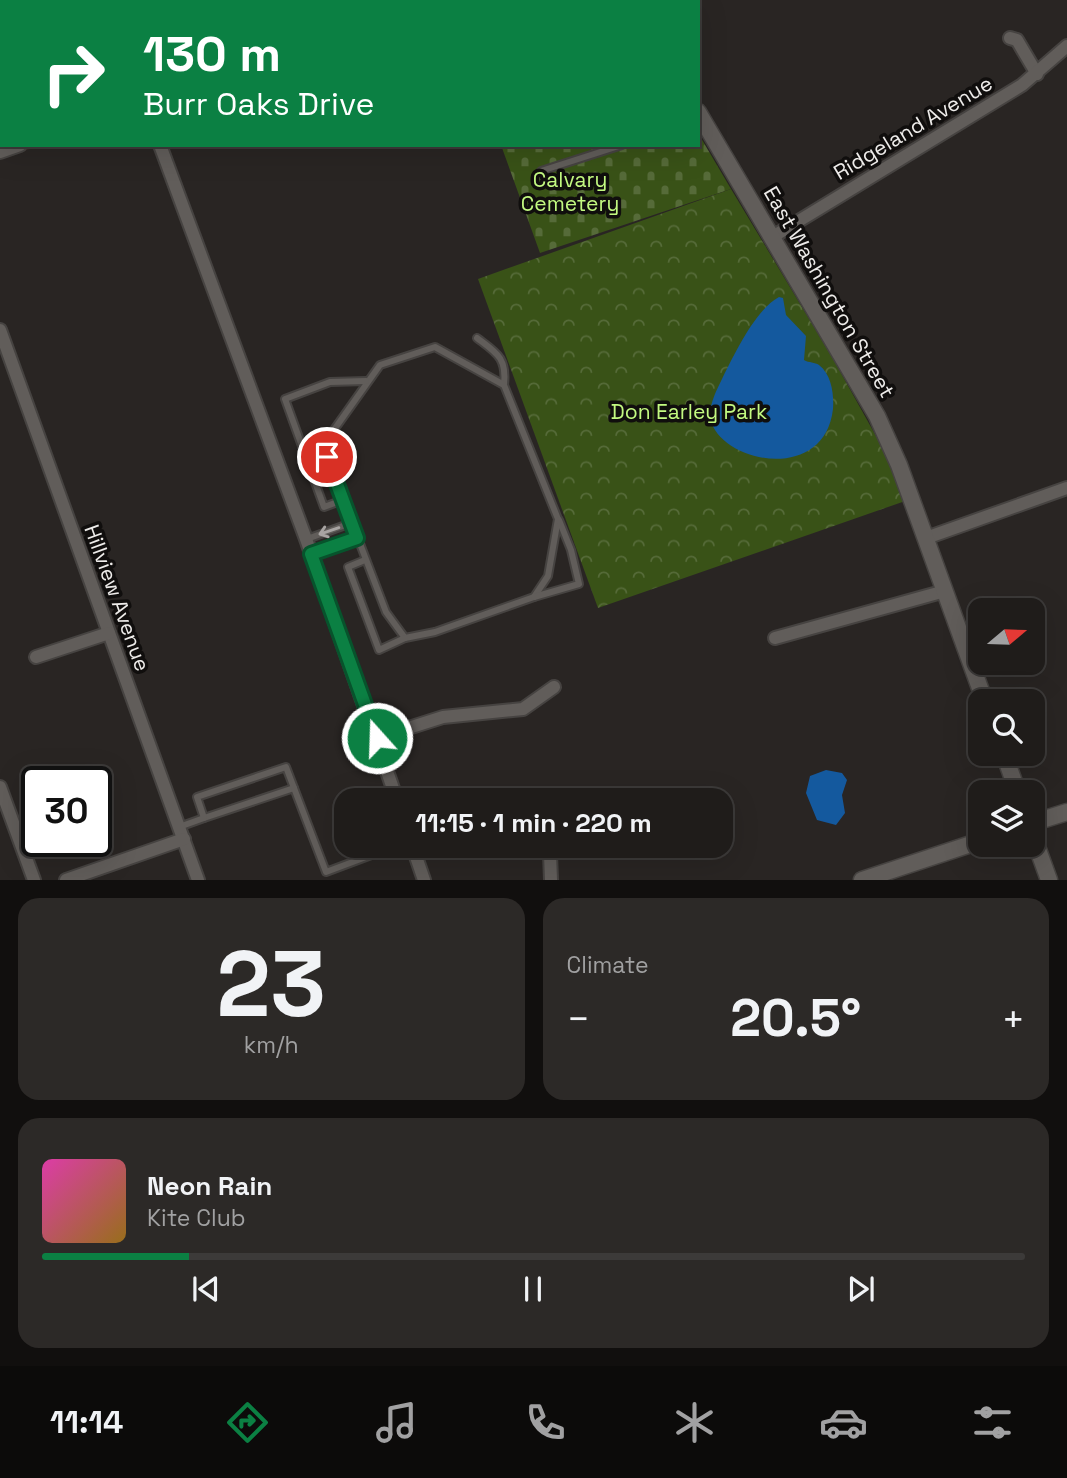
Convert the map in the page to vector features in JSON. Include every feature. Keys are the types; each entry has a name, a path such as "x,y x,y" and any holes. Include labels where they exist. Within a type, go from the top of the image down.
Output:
{"main road":[{"name":"East Washington Street","path":"700,117 774,236 866,395 911,499 980,689"},
{"path":"1045,820 1067,812"},
{"path":"862,880 968,845"},
{"path":"1041,857 1049,880"}],"street":[{"path":"1010,38 1017,40 1037,74"},
{"name":"Ridgeland Avenue","path":"774,236 1037,74 1067,46"},
{"path":"161,147 306,539 393,788"},
{"name":"Hillview Avenue","path":"0,330 198,880"},
{"path":"926,538 1067,488"},
{"path":"775,638 945,590"},
{"path":"36,657 109,632"},
{"path":"377,738 443,717 523,709 554,687"},
{"path":"0,788 34,880"},
{"path":"66,880 182,833"},
{"path":"416,858 424,880"},
{"path":"550,858 551,880"}],"lane":[{"path":"541,170 603,148"},
{"path":"365,560 348,566 380,650 405,638 435,632 579,584 571,551 504,385 506,368 498,353 477,338"},
{"path":"405,638 386,612 365,560 327,457 326,442 366,381 380,365 435,347 504,385"},
{"path":"343,500 324,507 285,399 330,382 366,381"},
{"path":"302,447 326,442"},
{"path":"534,597 548,576 558,519"},
{"path":"306,539 351,523"},
{"path":"311,554 357,538"},
{"path":"204,818 197,797 286,767 326,872 363,858"},
{"path":"182,833 204,818 294,788"}],"shaded area":[{"path":"0,147 36,147 0,159"}],"green space":[{"name":"Calvary Cemetery","path":"700,136 731,189 540,253 502,147 700,147"},
{"name":"Don Earley Park","path":"731,189 832,357 911,499 598,608 478,279"}],"water":[{"path":"779,297 783,298 786,315 806,336 804,360 819,365 827,374 833,409 825,434 810,449 791,457 769,459 748,454 729,444 716,431 710,415 716,392 746,334 770,303"},
{"path":"826,770 842,773 847,780 842,795 845,813 836,825 817,820 806,793 810,776"}],"route":[{"path":"327,457 357,538 311,554 377,738"}]}
